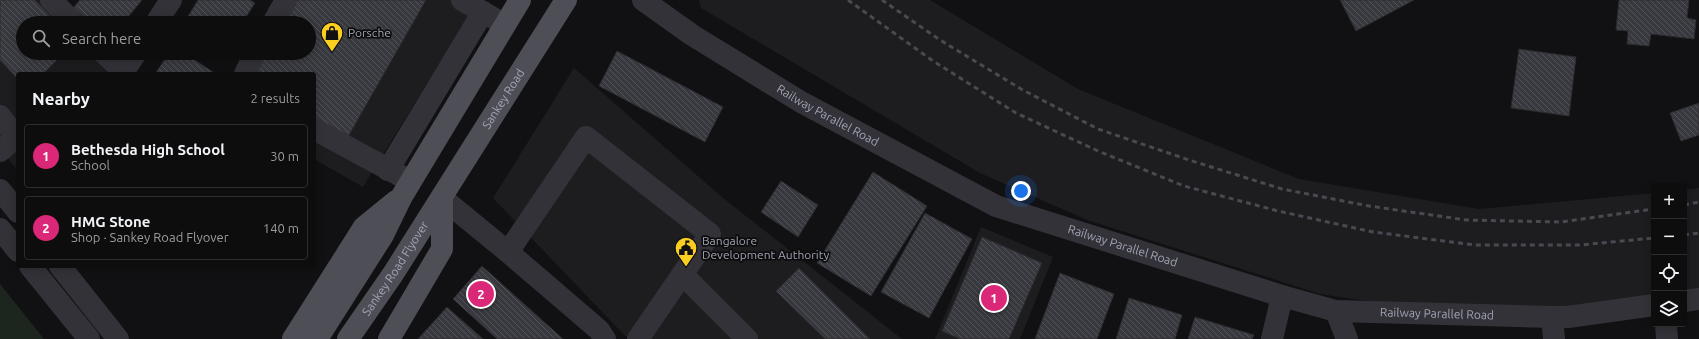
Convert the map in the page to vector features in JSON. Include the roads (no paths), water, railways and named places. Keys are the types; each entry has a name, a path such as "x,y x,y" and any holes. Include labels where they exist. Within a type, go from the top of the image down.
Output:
{"main road":[{"path":"317,339 383,235 406,189 520,0"},
{"name":"Sankey Road","path":"442,198 566,0"},
{"path":"293,339 364,227 406,189"},
{"path":"389,339 442,249 442,198"},
{"name":"Sankey Road Flyover","path":"348,339 393,274 442,198"}],"street":[{"path":"51,0 67,16"},
{"path":"161,16 171,0"},
{"path":"277,16 286,0"},
{"path":"462,0 505,24"},
{"name":"Railway Parallel Road","path":"643,0 692,34 801,102 996,206 1282,296 1336,311 1560,317 1651,305"},
{"path":"388,170 484,12"},
{"path":"111,60 122,72"},
{"path":"124,72 131,60"},
{"path":"246,72 252,60"},
{"path":"0,116 16,135"},
{"path":"316,130 388,170 406,189"},
{"path":"0,151 16,137"},
{"path":"508,252 586,137 710,234 638,339"},
{"path":"0,190 16,210"},
{"path":"442,198 599,330 605,339"},
{"path":"0,229 16,249"},
{"path":"32,268 90,339"},
{"path":"62,268 118,339"},
{"path":"683,275 740,337"},
{"path":"1272,339 1282,296"},
{"path":"1687,301 1699,299"},
{"path":"1336,311 1347,339"},
{"path":"1554,339 1560,317"},
{"path":"1560,317 1570,339"},
{"path":"1666,327 1667,339"}],"railway":[{"path":"848,0 933,61 1016,113 1098,151 1184,186 1278,211 1373,232 1475,245 1580,245 1651,238"},
{"path":"882,0 940,40 1021,89 1098,129 1189,160 1282,189 1369,206 1466,220 1561,222 1651,209"},
{"path":"1687,204 1699,202"},
{"path":"1687,235 1699,233"}],"place":[{"name":"Porsche","path":"332,52"},
{"name":"Bangalore Development Authority","path":"686,268"},
{"name":"HMG Stone","path":"481,294"},
{"name":"Bethesda High School","path":"994,298"}]}
